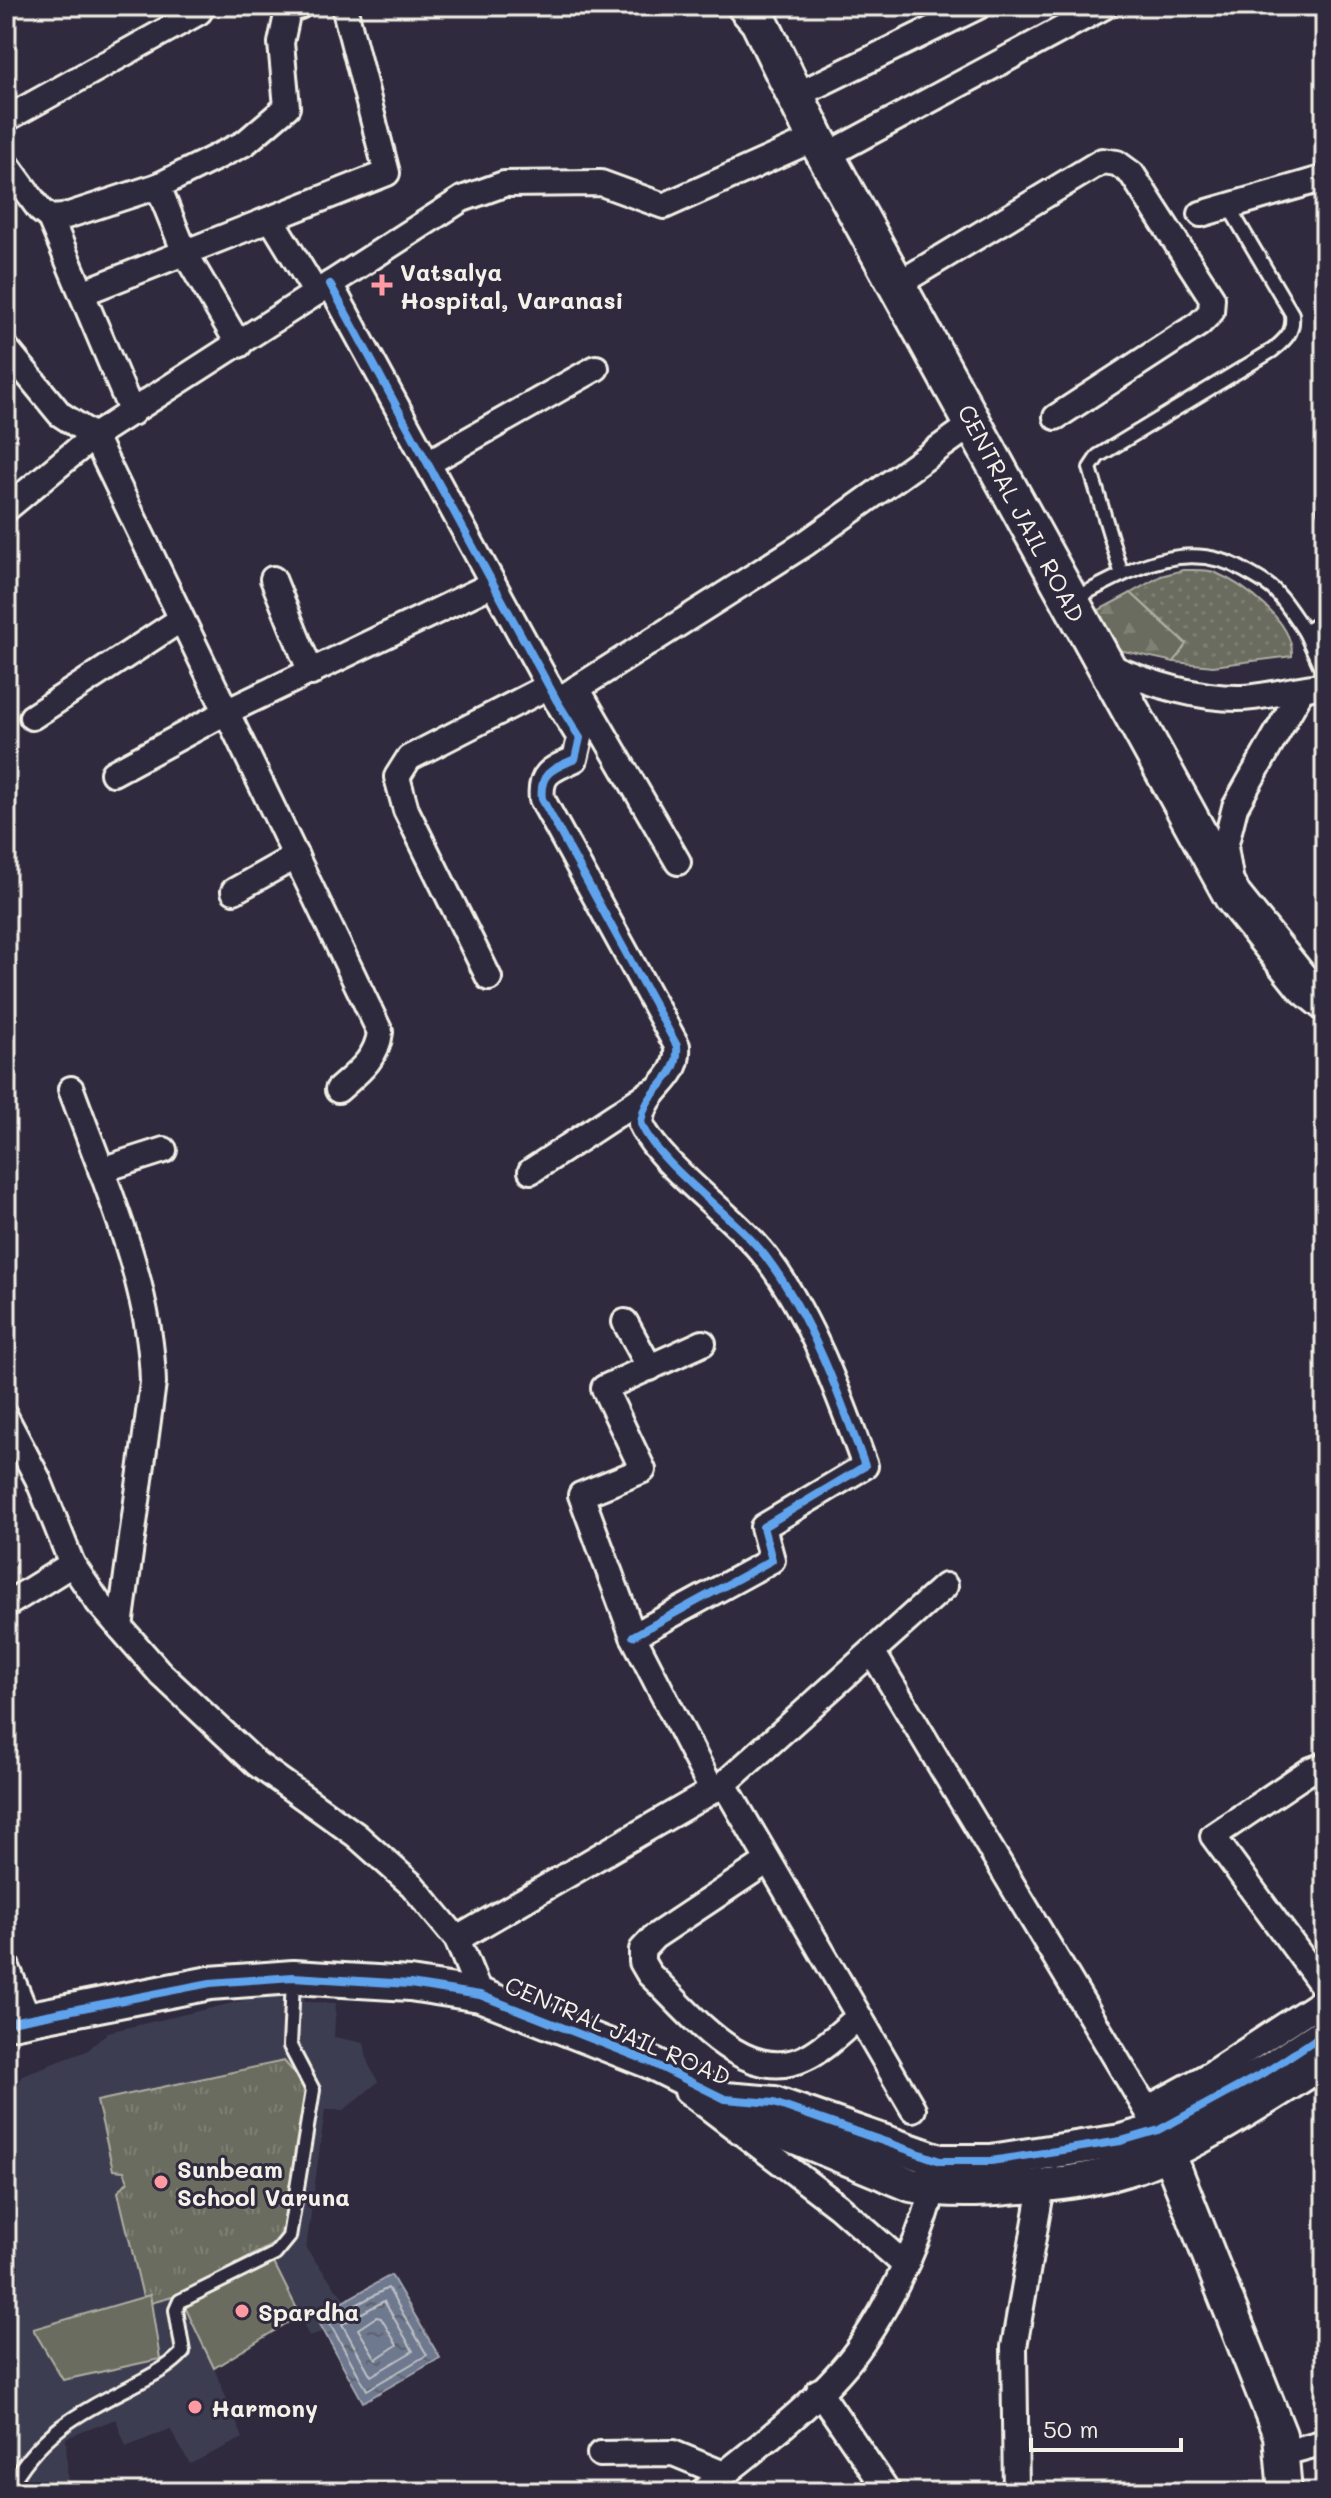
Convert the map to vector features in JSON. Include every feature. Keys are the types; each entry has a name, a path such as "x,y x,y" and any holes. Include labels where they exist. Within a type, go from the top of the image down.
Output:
{"main road":[{"name":"CENTRAL JAIL ROAD","path":"753,11 821,147 1233,897 1303,984 1325,1002"}],"street":[{"path":"6,119 199,12 202,6"},
{"path":"50,218 158,186 245,143 287,107 281,43 288,10 300,6"},
{"path":"82,293 387,173 344,6"},
{"path":"795,96 979,6"},
{"path":"6,509 94,436 323,288 486,188 601,183 664,206 821,147 1105,6"},
{"path":"898,284 1102,161 1117,163 1132,174 1212,298 1211,312 1199,324 1056,417"},
{"path":"6,163 40,210 50,218 132,413"},
{"path":"1201,214 1325,178"},
{"path":"158,186 185,253 239,345"},
{"path":"271,219 323,288 428,463 493,584 561,692 678,862"},
{"path":"6,348 60,414 94,436 380,1032 371,1059 338,1090"},
{"path":"428,463 596,368"},
{"path":"489,978 406,810 397,777 409,758 561,692 806,543 974,423"},
{"path":"273,579 311,673"},
{"path":"113,773 226,712 493,584"},
{"path":"32,717 180,620"},
{"path":"1102,663 1145,682 1221,697 1239,698 1319,683"},
{"path":"1233,897 1225,847 1228,825 1319,683"},
{"path":"531,1171 651,1092 678,1062 677,1046 542,799 540,782 548,770 575,759 580,750 580,738 561,692"},
{"path":"234,891 296,856"},
{"path":"71,1089 141,1293 152,1357 153,1383 120,1627"},
{"path":"633,1636 772,1560 763,1527 865,1466 836,1385 767,1258 645,1134 642,1113 651,1092"},
{"path":"101,1170 164,1150"},
{"path":"625,1322 650,1368"},
{"path":"703,1343 604,1388 643,1470 581,1495 633,1636 718,1787 768,1861 913,2109"},
{"path":"6,1418 38,1479 72,1564 120,1627 161,1674 257,1764 386,1859 457,1939 480,1995"},
{"path":"6,1605 72,1564"},
{"path":"457,1939 718,1787 873,1653 945,1586"},
{"path":"873,1653 1159,2130 1270,2406 1284,2453 1285,2492"},
{"path":"1325,1765 1311,1770 1213,1836 1325,1989"},
{"path":"768,1861 654,1937 642,1950 642,1962 649,1974 726,2044 748,2060 771,2066 808,2057 859,2017"},
{"path":"6,1965 17,2021"},
{"name":"CENTRAL JAIL ROAD","path":"17,2021 210,1983 283,1978 410,1984 480,1995 648,2061 725,2099 781,2132 911,2185 936,2176"},
{"path":"936,2176 1042,2186 1131,2168 1159,2130 1209,2075 1325,1999"},
{"path":"1159,2130 1269,2070 1325,2033"},
{"path":"648,2061 838,2206 904,2264"},
{"path":"936,2176 991,2161 1121,2141 1159,2130 1325,2061"},
{"path":"702,2492 819,2391 863,2343 904,2264 936,2176"},
{"path":"1016,2492 1014,2347 1042,2186"},
{"path":"819,2391 888,2492"},
{"path":"1284,2453 1325,2442"},
{"path":"600,2454 673,2453 724,2474"}],"lane":[{"path":"1122,575 1090,468 1098,456 1273,350 1287,339 1293,325 1292,314 1229,207"},
{"path":"1325,495 1325,511"},
{"path":"1069,602 1122,575 1183,554 1226,560 1274,589 1305,632 1319,683"},
{"path":"1305,632 1325,619"},
{"path":"7,2492 30,2454 55,2429 165,2368 183,2352 176,2310 180,2301 275,2254 289,2237 313,2090 290,2046 283,1978"}],"shaded area":[{"name":"Sunbeam School Varuna","path":"302,1987 305,2002 336,2003 334,2037 364,2043 368,2063 378,2082 344,2110 325,2110 306,2249 345,2300 391,2275 440,2358 363,2402 324,2331 309,2336 299,2315 214,2368 243,2438 190,2464 170,2429 126,2447 116,2419 66,2438 68,2492 6,2492 6,2116 22,2075 87,2051 108,2032"}],"green space":[{"path":"1183,570 1214,572 1252,595 1285,630 1292,656 1213,666 1174,662 1186,643 1131,593 1161,576"},
{"path":"1131,593 1186,644 1174,662 1114,649 1099,610"},
{"path":"284,2061 310,2091 281,2240 176,2296 151,2303 150,2295 143,2297 118,2192 128,2181 124,2171 113,2170 97,2101"},
{"name":"Spardha","path":"271,2257 300,2315 214,2368 185,2307"},
{"path":"150,2295 160,2359 63,2380 33,2329"}],"water":[{"path":"391,2275 440,2358 363,2402 316,2317"}],"cycle path":[{"path":"330,284 580,738 575,759 554,769 545,778 542,799 677,1046 673,1068 648,1101 641,1124 664,1157 752,1241 782,1280 811,1331 865,1466 763,1527 772,1560 633,1636"},
{"path":"6,2023 210,1983 293,1977 410,1984 480,1995 648,2061 725,2099 774,2103 940,2161 991,2161 1121,2141 1159,2130 1269,2070 1325,2033"}],"place":[{"name":"Vatsalya Hospital, Varanasi","path":"382,285"},
{"name":"Sunbeam School Varuna","path":"161,2182"},
{"name":"Spardha","path":"242,2311"},
{"name":"Harmony","path":"195,2407"}]}
